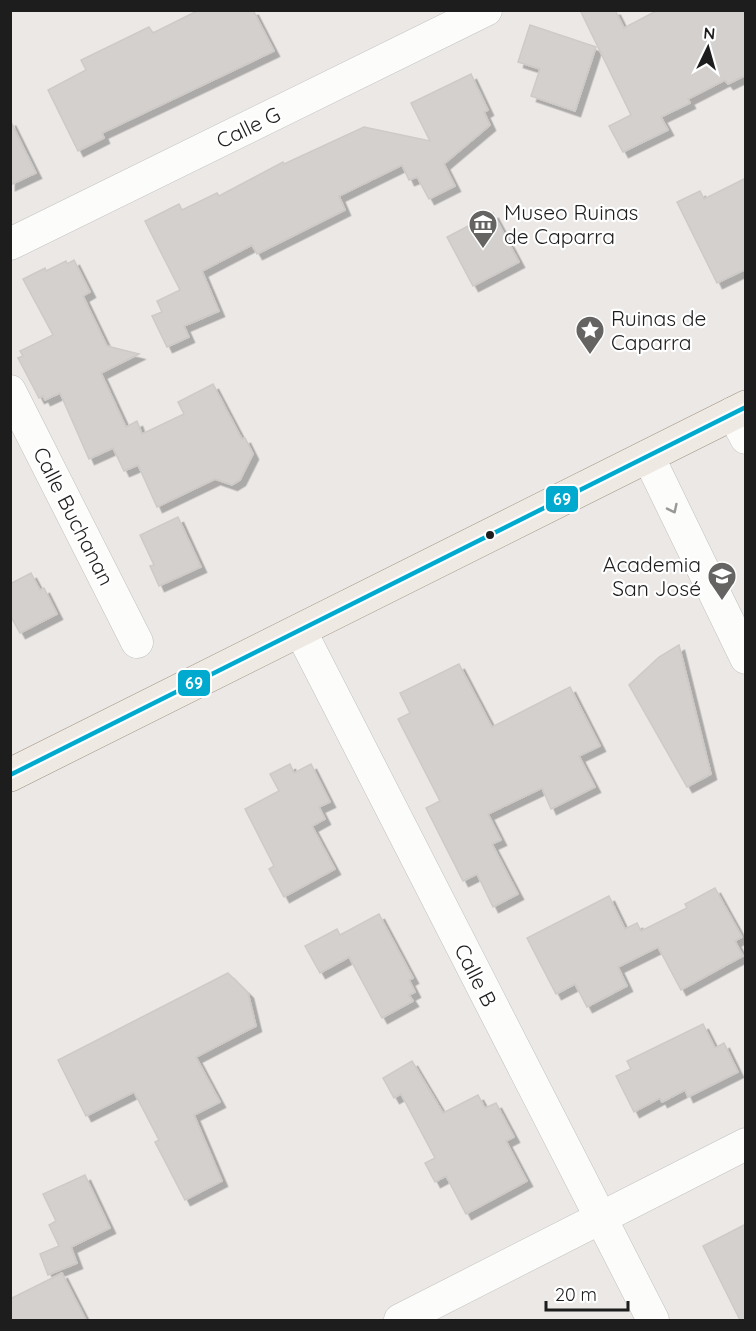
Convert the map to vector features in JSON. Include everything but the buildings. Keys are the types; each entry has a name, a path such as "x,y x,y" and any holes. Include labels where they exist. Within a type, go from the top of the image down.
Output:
{"main road":[{"path":"10,775 648,456 741,419"}],"street":[{"name":"Calle G","path":"10,244 486,10"},
{"name":"Calle Buchanan","path":"10,391 136,642"},
{"path":"648,456 746,658"},
{"name":"Calle B","path":"300,630 653,1320"},
{"path":"400,1320 746,1144"}],"transit line":[{"name":"69","path":"10,775 746,407"}],"place":[{"name":"Museo Ruinas de Caparra","path":"483,250"},
{"name":"Ruinas de Caparra","path":"590,356"},
{"name":"Academia San José","path":"722,602"}]}
